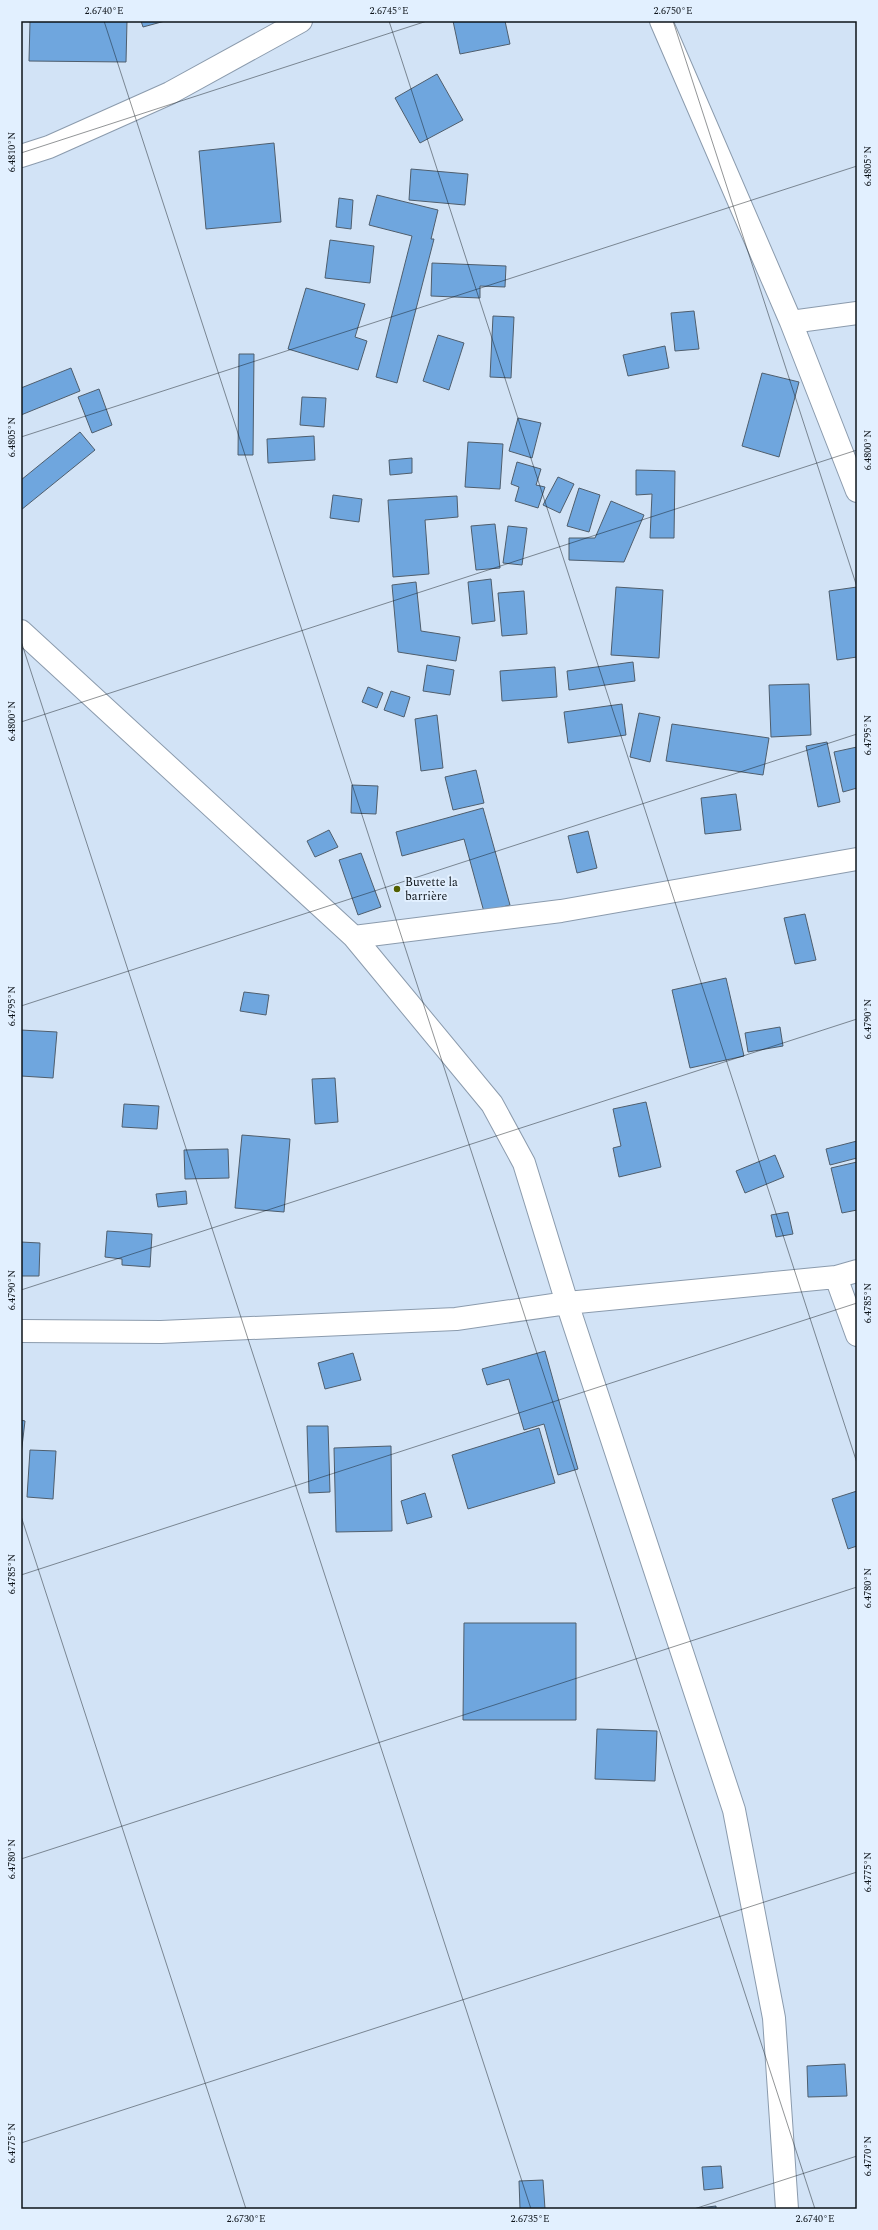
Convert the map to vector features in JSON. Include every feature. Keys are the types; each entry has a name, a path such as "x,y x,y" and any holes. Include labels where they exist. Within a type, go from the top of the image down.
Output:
{"street":[{"path":"21,156 50,147 170,93 265,29 301,21"},
{"path":"661,21 791,322 857,491"},
{"path":"791,322 857,313"},
{"path":"21,631 354,937 492,1104 524,1163 567,1303 734,1810 774,2018 787,2209"},
{"path":"354,937 561,911 857,859"},
{"path":"21,1331 161,1332 448,1319 567,1303 836,1277 857,1271"},
{"path":"836,1277 857,1335"}],"building":[{"path":"30,21 127,21 126,62 29,61"},
{"path":"141,21 165,21 143,27"},
{"path":"453,21 505,21 510,44 460,54"},
{"path":"437,74 463,120 420,143 395,98"},
{"path":"274,143 281,222 206,229 199,151"},
{"path":"411,169 468,174 465,205 409,200"},
{"path":"377,195 438,210 431,239 434,239 397,383 376,377 412,236 369,225"},
{"path":"339,198 353,200 351,229 336,227"},
{"path":"330,240 374,246 370,283 325,278"},
{"path":"432,263 506,266 505,287 480,286 480,298 431,296"},
{"path":"306,288 365,304 355,337 367,341 358,370 288,349"},
{"path":"694,311 699,349 675,351 671,313"},
{"path":"493,316 514,317 511,378 490,377"},
{"path":"438,335 464,343 449,390 423,381"},
{"path":"665,346 669,368 628,376 623,355"},
{"path":"239,354 254,354 253,455 238,455"},
{"path":"71,368 80,391 21,415 21,388"},
{"path":"762,373 799,382 779,457 742,446"},
{"path":"99,389 112,425 92,433 78,397"},
{"path":"302,397 326,398 324,427 300,425"},
{"path":"518,418 541,423 532,458 509,451"},
{"path":"80,432 95,450 21,510 21,480"},
{"path":"314,436 315,460 268,463 267,439"},
{"path":"468,442 503,444 500,489 465,487"},
{"path":"412,458 412,473 390,475 389,460"},
{"path":"517,462 541,469 536,485 545,487 538,508 515,501 519,487 511,484"},
{"path":"636,470 675,471 674,538 650,538 652,494 636,495"},
{"path":"558,477 574,484 560,513 543,505"},
{"path":"579,488 600,495 589,532 567,526"},
{"path":"333,495 362,499 359,522 330,518"},
{"path":"457,496 458,517 425,520 429,574 393,577 388,500"},
{"path":"611,501 644,515 624,562 569,560 569,538 595,538"},
{"path":"495,524 500,568 476,570 471,526"},
{"path":"508,526 527,528 522,565 503,563"},
{"path":"491,579 495,621 472,624 468,582"},
{"path":"416,582 421,631 460,637 456,661 398,652 392,585"},
{"path":"616,587 663,590 659,658 611,655"},
{"path":"857,587 857,657 837,660 829,591"},
{"path":"524,591 527,634 502,636 498,593"},
{"path":"633,662 635,681 569,690 567,671"},
{"path":"427,665 454,670 450,695 423,691"},
{"path":"555,667 557,697 502,701 500,671"},
{"path":"809,684 811,735 771,737 769,685"},
{"path":"368,687 383,693 377,708 362,702"},
{"path":"391,691 410,697 404,717 384,710"},
{"path":"622,704 626,735 568,743 564,712"},
{"path":"639,713 660,717 650,762 630,757"},
{"path":"437,715 443,768 421,771 415,719"},
{"path":"672,724 769,738 763,775 666,761"},
{"path":"827,742 840,802 818,807 806,746"},
{"path":"857,747 857,788 843,792 834,752"},
{"path":"476,770 484,803 453,810 445,777"},
{"path":"352,785 378,786 376,814 351,813"},
{"path":"736,794 741,830 705,834 701,798"},
{"path":"483,808 510,905 484,912 464,839 402,856 396,832"},
{"path":"329,830 338,847 315,857 307,841"},
{"path":"588,831 597,868 577,873 568,836"},
{"path":"361,853 381,907 358,915 339,860"},
{"path":"805,914 816,960 795,964 784,918"},
{"path":"726,978 744,1056 690,1068 672,990"},
{"path":"244,992 269,995 266,1015 240,1011"},
{"path":"780,1027 783,1046 748,1052 745,1033"},
{"path":"21,1030 57,1032 53,1078 21,1076"},
{"path":"335,1078 338,1122 315,1124 312,1079"},
{"path":"646,1102 661,1167 619,1177 613,1148 621,1146 613,1109"},
{"path":"124,1104 159,1106 157,1129 122,1127"},
{"path":"242,1135 290,1139 284,1212 235,1208"},
{"path":"857,1141 857,1158 830,1165 826,1149"},
{"path":"228,1149 229,1178 185,1179 184,1150"},
{"path":"775,1155 784,1177 745,1193 736,1171"},
{"path":"857,1162 857,1210 842,1213 831,1168"},
{"path":"186,1191 187,1204 158,1207 156,1194"},
{"path":"788,1212 793,1234 776,1237 771,1215"},
{"path":"107,1231 152,1234 150,1267 122,1265 122,1259 105,1257"},
{"path":"21,1242 40,1243 39,1276 21,1276"},
{"path":"545,1351 578,1469 558,1475 544,1424 524,1430 509,1379 487,1385 482,1369"},
{"path":"353,1353 361,1380 325,1389 318,1363"},
{"path":"21,1420 25,1421 21,1455"},
{"path":"307,1426 328,1426 330,1492 309,1493"},
{"path":"539,1428 555,1483 468,1509 452,1455"},
{"path":"391,1446 392,1531 336,1532 334,1448"},
{"path":"30,1450 56,1451 53,1499 27,1497"},
{"path":"857,1491 857,1546 848,1549 832,1499"},
{"path":"425,1493 432,1517 407,1524 401,1501"},
{"path":"464,1623 576,1623 576,1720 463,1720"},
{"path":"597,1729 657,1731 655,1781 595,1779"},
{"path":"845,2064 847,2096 808,2097 807,2066"},
{"path":"721,2166 723,2188 704,2190 702,2167"},
{"path":"543,2180 545,2209 520,2209 519,2181"},
{"path":"716,2206 716,2209 691,2209"}],"place":[{"name":"Buvette la barrière","path":"397,889"}]}
